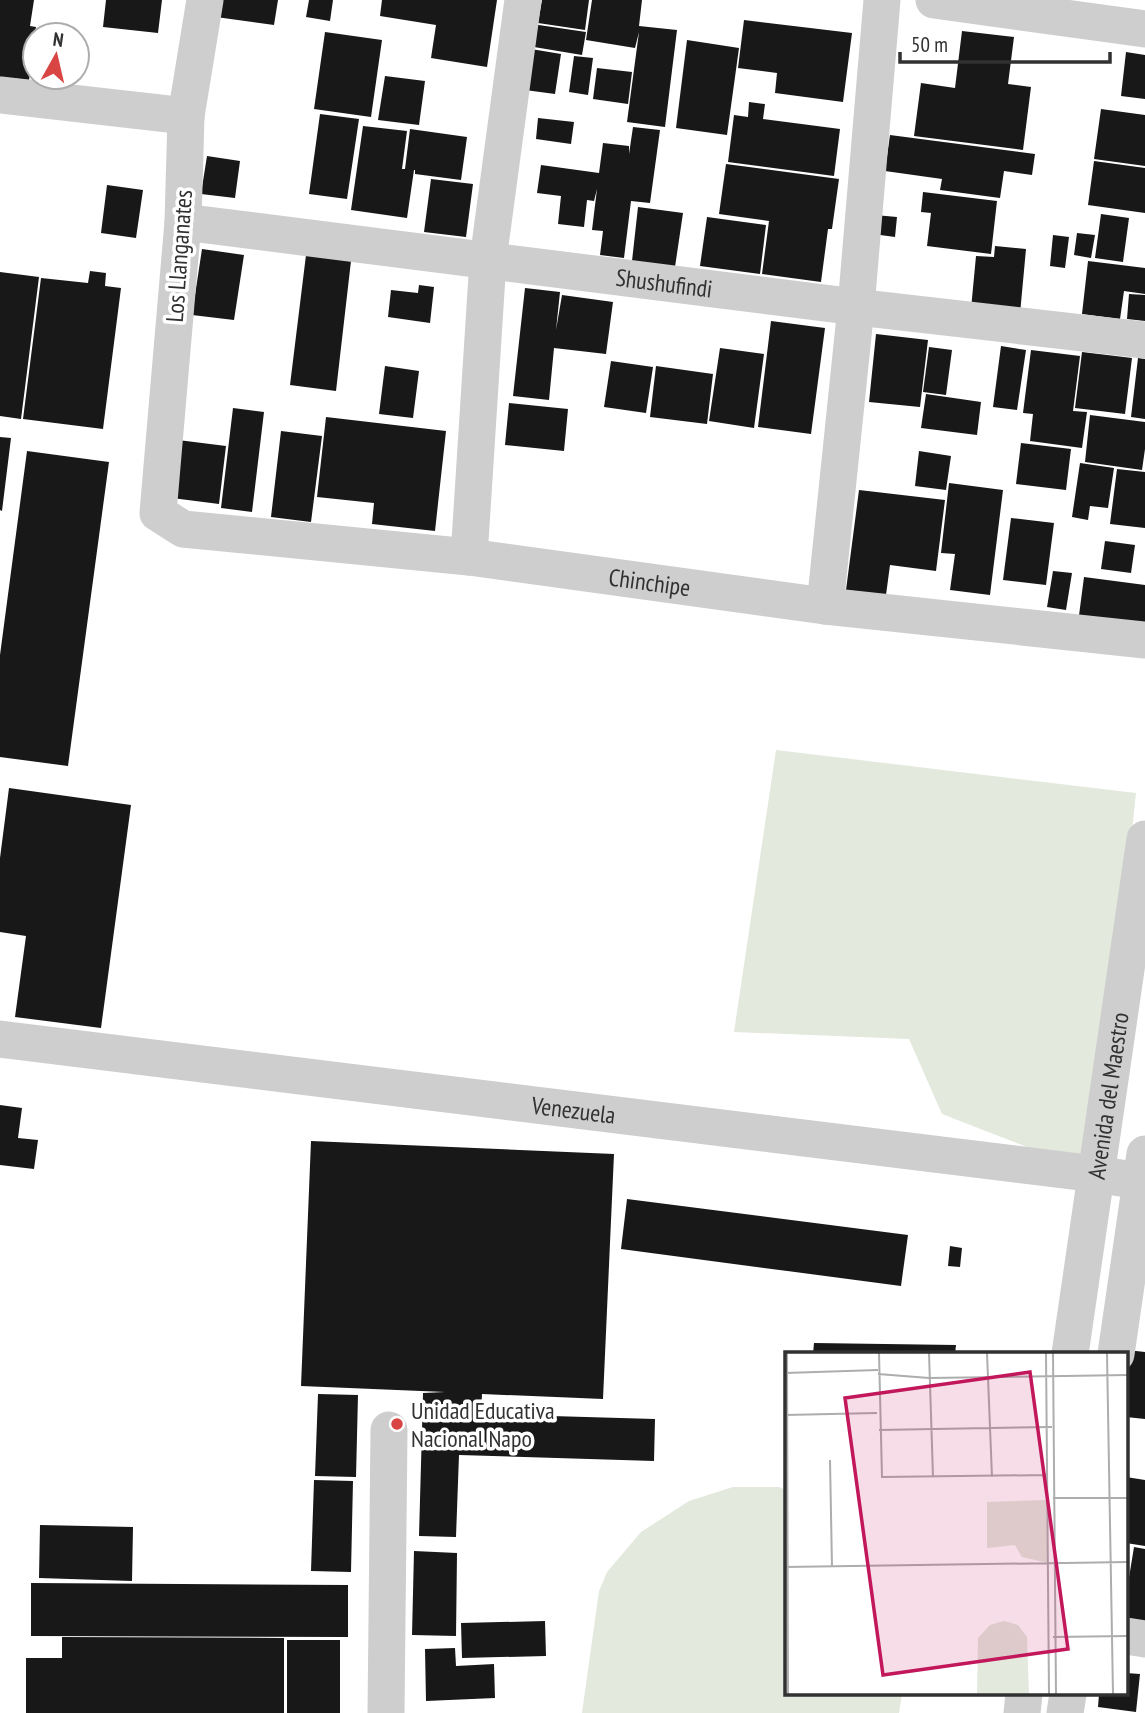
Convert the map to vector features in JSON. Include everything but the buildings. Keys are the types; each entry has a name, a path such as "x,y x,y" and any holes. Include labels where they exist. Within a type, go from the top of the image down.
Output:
{"street":[{"name":"Los Llanganates","path":"158,513 183,222 186,116 205,0"},
{"path":"469,557 488,260 523,0"},
{"path":"825,606 856,307 882,0"},
{"path":"934,0 1145,29"},
{"path":"0,94 186,116"},
{"name":"Shushufindi","path":"183,222 856,307 1145,340"},
{"name":"Chinchipe","path":"158,513 183,529 469,557 825,606 1140,645"},
{"name":"Avenida del Maestro","path":"1070,1352 1145,839"},
{"name":"Venezuela","path":"0,1040 1096,1174 1144,1172"},
{"path":"1116,1352 1144,1172"},
{"path":"386,1713 388,1430"}],"shaded area":[{"path":"776,750 1136,793 1096,1174 942,1114 909,1039 734,1032"},
{"path":"733,1487 779,1487 785,1490 785,1696 902,1696 899,1713 582,1713 599,1591 607,1572 641,1532 689,1501"}],"place":[{"name":"Unidad Educativa Nacional Napo","path":"397,1424"}]}
